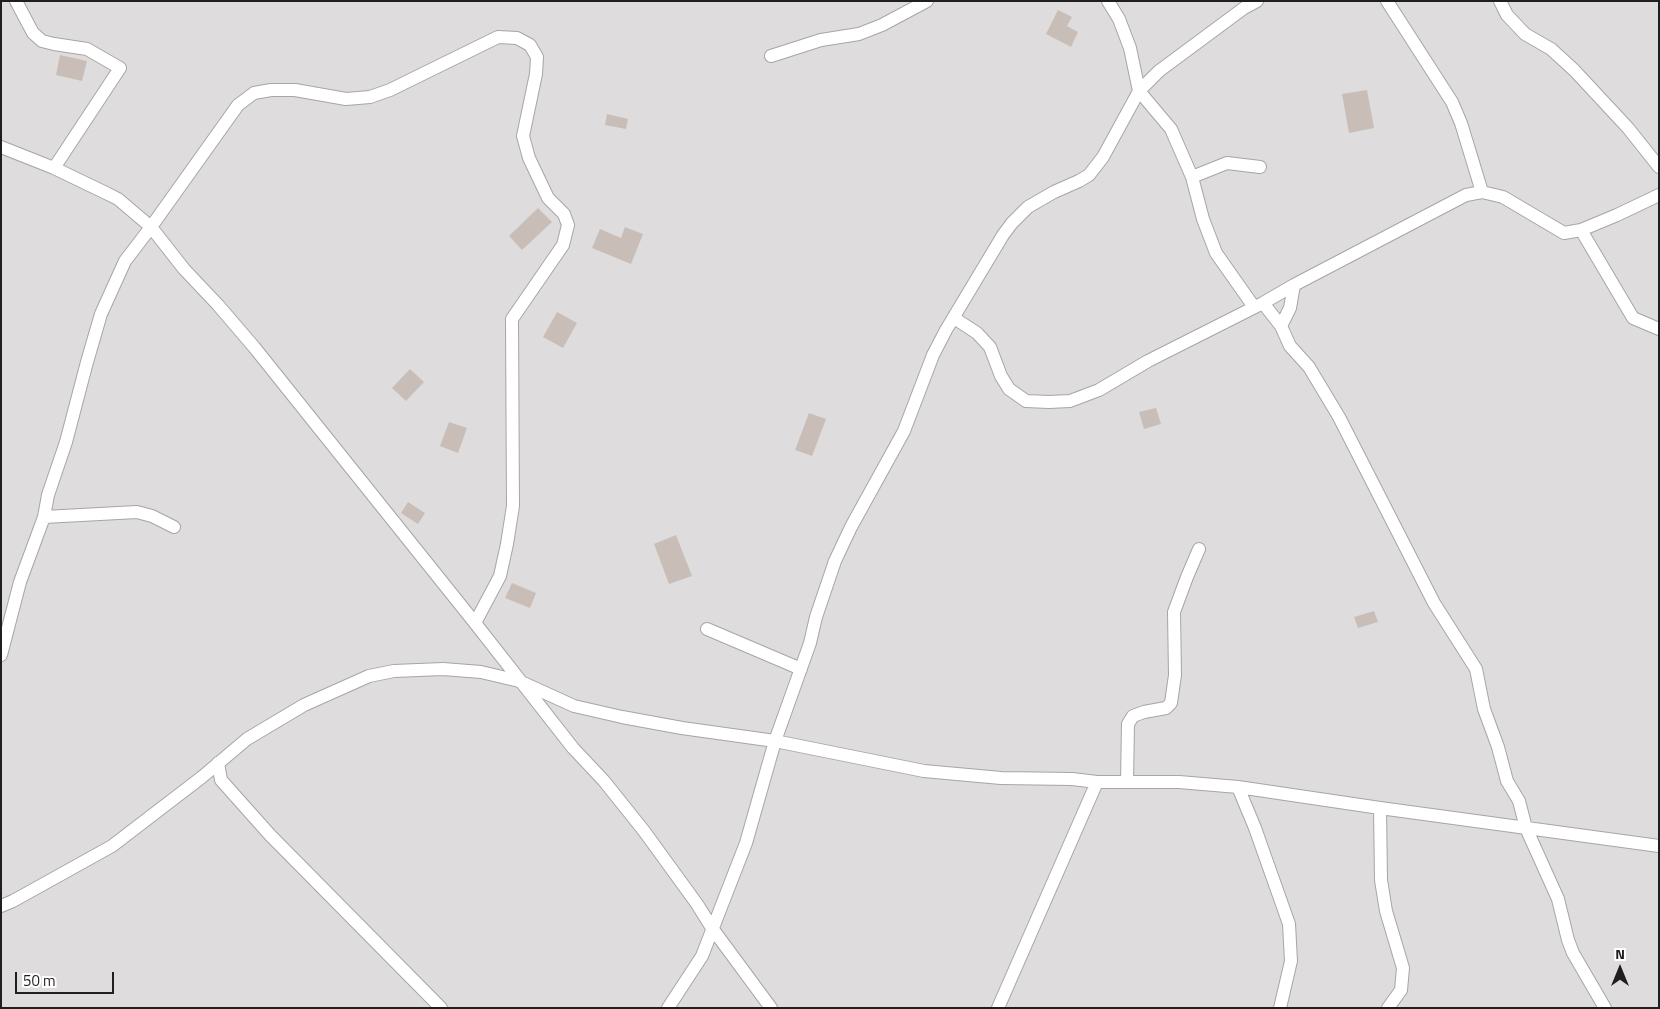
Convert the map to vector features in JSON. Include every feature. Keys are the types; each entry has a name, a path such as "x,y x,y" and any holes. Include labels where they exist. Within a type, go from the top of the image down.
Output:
{"street":[{"path":"16,1 33,33 42,41 87,49 120,68 54,168"},
{"path":"771,56 821,40 859,34 882,25 927,1"},
{"path":"1108,1 1119,19 1130,48 1140,91 1171,128 1192,177 1203,220 1216,254 1258,305 1281,326 1290,346 1309,368 1347,431 1434,603 1476,669 1484,709 1498,747 1507,781 1519,802 1526,828 1558,899 1573,953 1605,1008"},
{"path":"668,1008 702,956 730,888 746,843 775,741 810,642 834,561 904,431 933,355 954,318 1003,235 1028,206 1080,181 1097,166 1140,91 1159,71 1244,8 1257,1"},
{"path":"1387,1 1452,102 1462,123 1482,192"},
{"path":"1500,1 1507,15 1526,34 1550,49 1574,70 1628,128 1659,167"},
{"path":"1,655 20,582 44,517 48,495 66,442 101,314 124,261 151,227 238,105 254,93 271,90 295,90 346,99 370,97 390,90 498,37 517,38 530,45 537,57 536,74 523,136 529,158 548,198 564,214 568,225 563,245 512,319 512,506 500,576 475,623"},
{"path":"1,146 54,168 118,199 151,227 184,269 254,347 475,623 519,681 644,831 771,1008"},
{"path":"1192,177 1226,163 1260,167"},
{"path":"954,318 977,333 990,347 1001,376 1009,389 1026,400 1049,402 1070,400 1099,390 1148,361 1466,195 1482,192 1503,197 1564,233 1581,230 1659,195"},
{"path":"1581,230 1633,318 1659,328"},
{"path":"1281,326 1290,308 1294,285"},
{"path":"44,517 137,512 152,516 174,527"},
{"path":"1127,782 1128,724 1133,716 1166,708 1171,703 1175,675 1174,612 1200,549"},
{"path":"707,629 801,669"},
{"path":"1,906 112,846 202,777 246,739 318,698 368,676 394,671 443,669 481,672 519,681 574,706 622,717 682,728 775,741 924,771 1001,778 1098,782 1179,782 1238,787 1659,846"},
{"path":"218,763 221,780 270,836 441,1008"},
{"path":"202,777 221,780"},
{"path":"998,1008 1098,782"},
{"path":"1238,787 1255,828 1289,924 1291,962 1280,1008"},
{"path":"1380,808 1381,880 1386,911 1404,968 1401,990 1388,1008"}],"shaded area":[{"path":"1,1 1659,1 1659,1008 1,1008"}],"building":[{"path":"1058,10 1072,17 1067,26 1078,32 1071,47 1046,34"},
{"path":"60,55 87,61 82,81 56,75"},
{"path":"1367,90 1374,128 1349,133 1342,94"},
{"path":"607,114 628,119 626,129 605,125"},
{"path":"538,208 552,222 522,250 509,236"},
{"path":"625,227 643,234 631,264 592,248 600,229 621,238"},
{"path":"557,312 577,323 563,348 543,337"},
{"path":"410,369 424,382 406,401 392,388"},
{"path":"1156,408 1161,424 1144,429 1139,412"},
{"path":"809,413 826,419 812,456 795,450"},
{"path":"449,422 467,428 458,453 440,446"},
{"path":"408,502 425,513 418,524 401,513"},
{"path":"676,535 692,576 669,584 654,544"},
{"path":"512,583 536,593 530,608 505,598"},
{"path":"1374,611 1378,622 1358,628 1354,617"}]}
